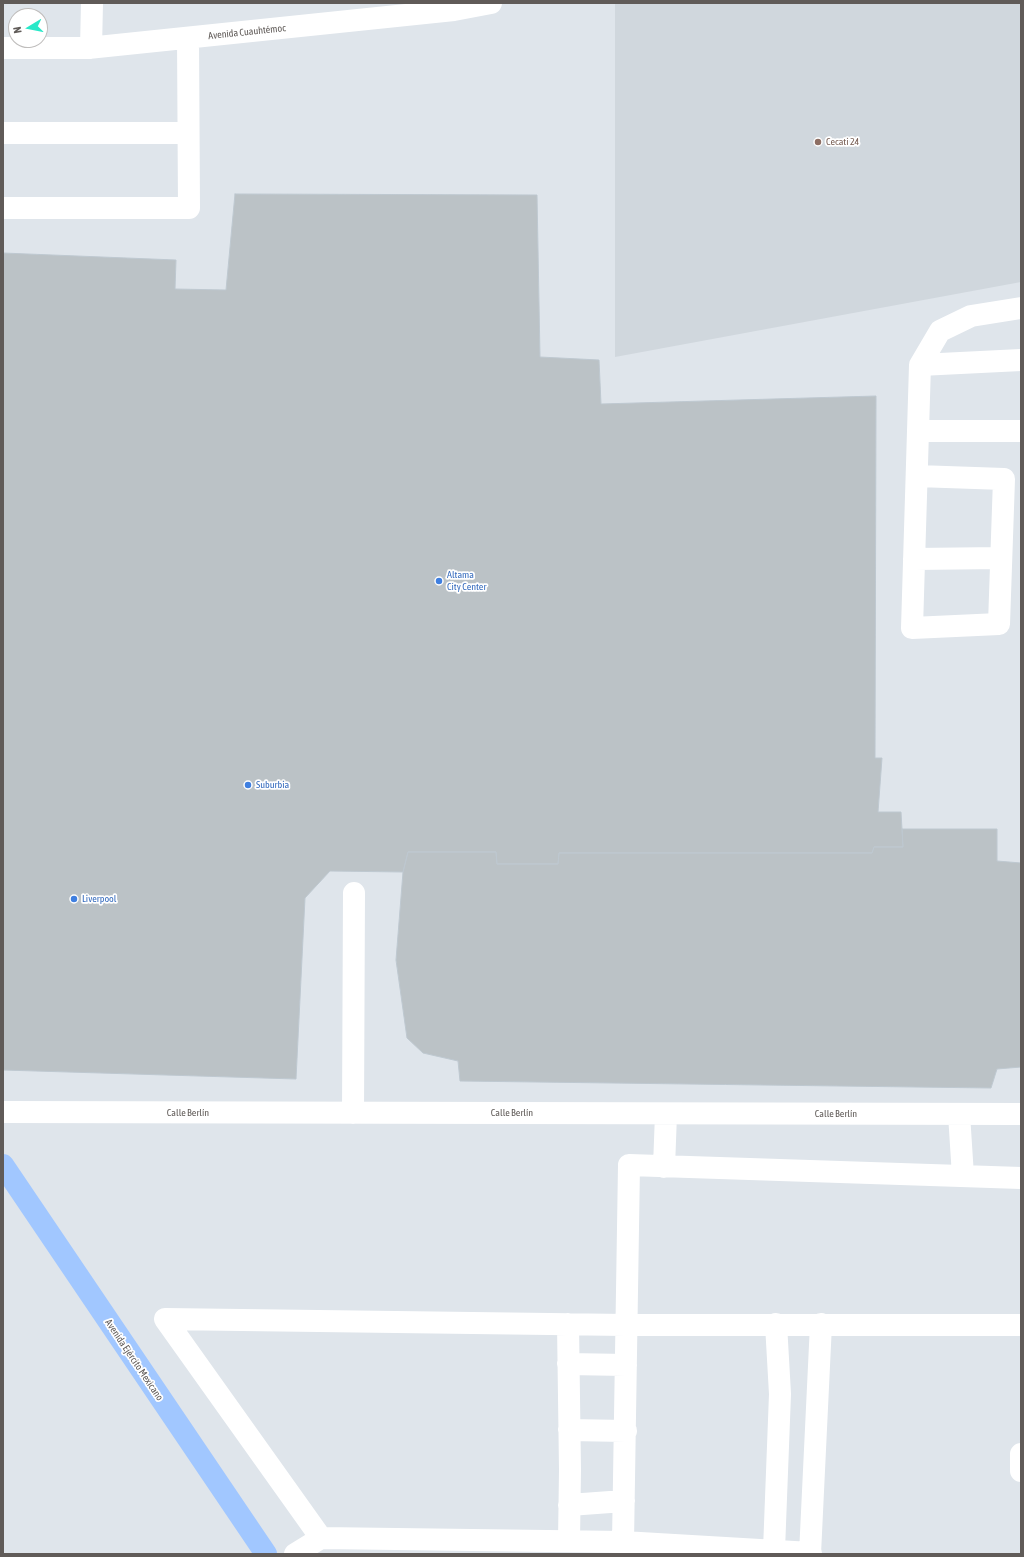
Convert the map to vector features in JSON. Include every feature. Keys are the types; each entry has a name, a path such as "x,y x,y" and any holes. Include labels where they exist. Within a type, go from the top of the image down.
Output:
{"main road":[{"name":"Avenida Ejército Mexicano","path":"3,1165 266,1554"}],"street":[{"path":"91,48 92,3"},
{"name":"Avenida Cuauhtémoc","path":"3,48 91,48 454,10 491,3"},
{"path":"3,208 189,208 188,38"},
{"path":"3,133 188,134"},
{"path":"917,476 1004,479 999,624 912,628 920,365 940,331 971,316 1021,308"},
{"path":"920,365 1021,360"},
{"path":"918,432 1021,431"},
{"path":"914,559 1001,558"},
{"path":"353,1113 354,893"},
{"name":"Calle Berlín","path":"3,1112 1021,1114"},
{"path":"664,1167 666,1114"},
{"path":"959,1114 963,1176"},
{"path":"623,1542 626,1431 629,1165 1021,1178"},
{"path":"321,1538 165,1319 626,1325 1021,1325"},
{"path":"568,1324 568,1541"},
{"path":"774,1550 780,1394 776,1324"},
{"path":"295,1554 321,1538 623,1542 811,1553 821,1324"},
{"path":"568,1364 626,1365"},
{"path":"569,1430 626,1431"},
{"path":"1021,1454 1021,1471"},
{"path":"569,1505 624,1501"}],"shaded area":[{"name":"Cecati 24","path":"615,3 1021,3 1021,282 615,357"}],"building":[{"name":"Altama City Center","path":"235,194 537,195 540,357 599,360 601,404 876,396 875,758 882,758 878,812 901,812 903,847 874,847 872,853 559,853 558,864 497,864 496,852 408,852 403,872 330,871 305,898 296,1079 3,1070 3,253 176,260 175,289 226,290"},
{"path":"902,829 997,829 997,861 1021,863 1021,1067 997,1069 991,1088 460,1081 458,1061 423,1053 407,1038 396,960 403,872 408,852 496,852 497,864 558,864 559,853 872,853 874,847 903,847"}],"place":[{"name":"Cecati 24","path":"818,142"},
{"name":"Altama City Center","path":"439,581"},
{"name":"Suburbia","path":"248,785"},
{"name":"Liverpool","path":"74,899"}]}
